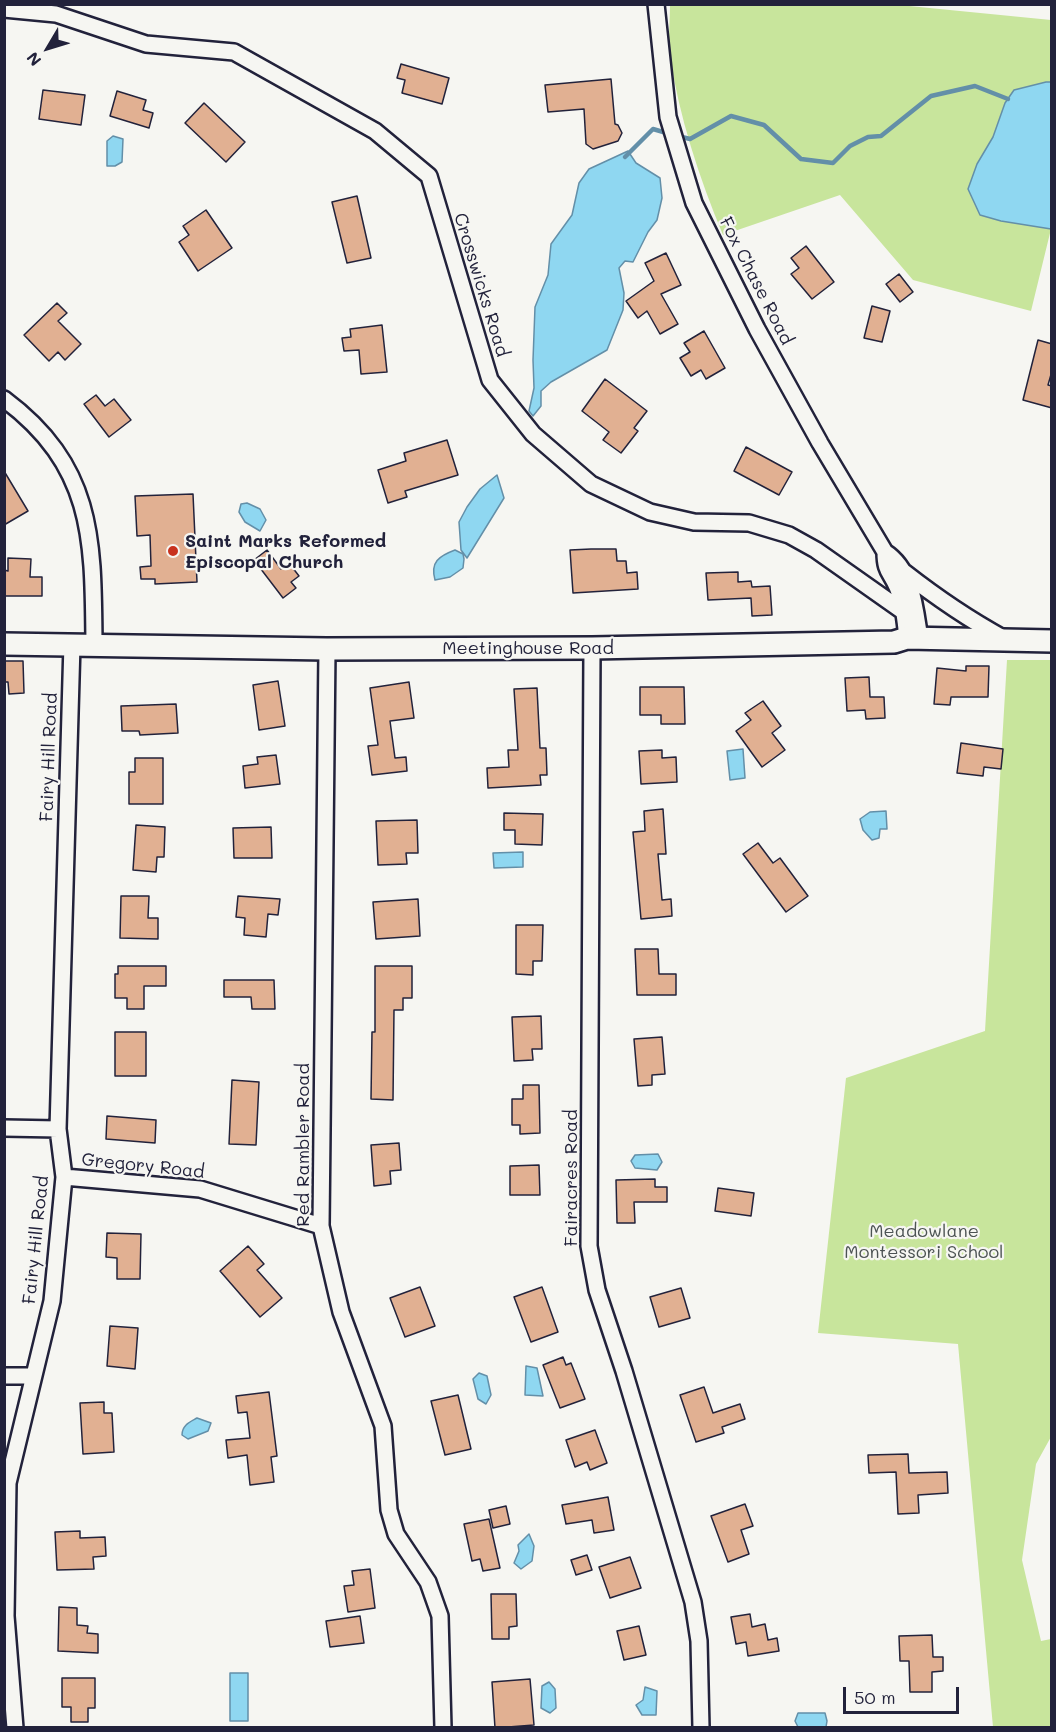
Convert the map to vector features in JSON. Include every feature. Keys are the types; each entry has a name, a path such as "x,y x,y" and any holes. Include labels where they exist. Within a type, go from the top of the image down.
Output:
{"street":[{"name":"Fox Chase Road","path":"656,4 668,117 694,203 757,329 826,454 885,552 895,559 902,569 912,591 913,639"},
{"name":"Crosswicks Road","path":"4,9 56,9 146,44 234,52 375,131 429,176 490,380 533,434 591,484 601,489 650,512 694,522 749,523 789,536 816,549 904,612"},
{"path":"4,399 36,426 56,450 80,493 89,527 92,556 94,644"},
{"name":"Fox Chase Road","path":"885,552 885,566 897,587 913,639"},
{"name":"Fox Chase Road","path":"902,569 935,597 1009,641"},
{"name":"Meetinghouse Road","path":"4,644 327,649 592,648 894,642 913,639 1052,641"},
{"name":"Fairy Hill Road","path":"15,1728 5,1616 8,1483 52,1301 64,1177 58,1129 72,644"},
{"name":"Fairacres Road","path":"592,648 589,1246 597,1290 693,1602 699,1641 701,1728"},
{"name":"Red Rambler Road","path":"327,649 321,1226 341,1312 383,1426 390,1510 396,1534 428,1582 440,1616 443,1728"},
{"path":"4,1128 58,1129"},
{"name":"Gregory Road","path":"64,1177 200,1189 321,1226"},
{"path":"4,1376 33,1376"}],"green space":[{"path":"889,4 1051,20 1051,82 1046,82 1008,99 993,137 977,164 1051,229 1031,311 913,280 840,195 723,235 684,124 669,49 670,5"},
{"name":"Meadowlane Montessori School","path":"1007,660 1051,660 1052,1435 1036,1464 1022,1560 1041,1641 1051,1639 1051,1727 993,1727 958,1344 818,1333 846,1078 985,1031"}],"water":[{"path":"1052,82 1051,229 1001,221 980,215 968,189 977,164 993,137 1005,103 1014,90"},
{"path":"113,136 123,139 122,162 115,166 107,166 107,141"},
{"path":"628,151 636,163 660,178 662,198 657,220 648,232 633,262 625,261 619,268 624,293 623,310 607,350 551,382 541,391 541,406 533,416 529,411 534,388 535,307 548,275 551,244 572,215 579,183 589,169"},
{"path":"497,475 504,498 467,558 461,550 459,522 480,489"},
{"path":"247,503 260,509 266,520 260,531 245,522 239,512 241,504"},
{"path":"455,550 463,554 463,568 450,577 435,580 434,569 437,560"},
{"path":"743,749 745,778 730,780 727,751"},
{"path":"886,811 887,829 880,829 879,838 872,840 863,830 860,819 870,812"},
{"path":"523,852 523,867 494,868 493,853"},
{"path":"658,1154 662,1162 657,1170 635,1168 631,1161 635,1155"},
{"path":"526,1366 537,1368 543,1396 525,1395"},
{"path":"479,1373 487,1376 491,1395 486,1404 478,1399 473,1379"},
{"path":"197,1418 211,1423 208,1431 188,1439 182,1435 183,1429"},
{"path":"529,1534 534,1546 532,1561 521,1569 514,1563 519,1551 518,1545"},
{"path":"230,1673 248,1673 248,1721 230,1721"},
{"path":"549,1682 555,1689 556,1708 550,1713 541,1708 542,1686"},
{"path":"645,1687 657,1691 656,1715 642,1715 636,1705 643,1700"},
{"path":"798,1713 825,1713 826,1727 798,1727 795,1721"}],"building":[{"path":"401,64 449,78 442,104 402,93 405,80 397,78"},
{"path":"611,79 615,124 622,133 618,141 593,149 586,144 584,109 548,112 545,85"},
{"path":"43,90 85,95 81,125 39,119"},
{"path":"117,91 146,100 143,110 153,113 149,128 110,116"},
{"path":"204,103 245,142 226,162 185,123"},
{"path":"357,196 371,258 347,263 332,202"},
{"path":"206,210 232,248 198,271 179,242 189,235 183,226"},
{"path":"806,246 834,282 812,299 791,274 799,268 791,258"},
{"path":"666,253 681,285 661,294 678,324 660,334 647,311 638,318 626,301 654,281 645,263"},
{"path":"899,274 913,292 900,302 886,284"},
{"path":"57,303 67,313 58,321 81,344 65,360 58,352 49,361 24,335"},
{"path":"872,306 890,311 882,342 864,338"},
{"path":"382,325 387,372 361,374 359,350 344,351 342,338 351,337 350,329"},
{"path":"704,331 725,368 706,379 701,370 691,376 680,358 690,352 684,343"},
{"path":"1038,340 1052,344 1052,371 1048,385 1052,386 1052,408 1023,400"},
{"path":"605,379 647,411 634,428 638,431 621,453 603,440 609,432 582,411"},
{"path":"96,395 105,406 114,399 131,420 109,437 84,404"},
{"path":"447,440 458,475 405,491 407,497 388,503 378,470 406,461 404,453"},
{"path":"746,447 792,472 779,495 734,471"},
{"path":"4,471 28,511 4,525"},
{"name":"Saint Marks Reformed Episcopal Church","path":"193,494 197,582 155,584 155,579 141,579 140,567 151,566 150,535 137,536 135,496"},
{"path":"616,549 617,561 626,561 627,573 637,572 638,589 573,593 570,550"},
{"path":"267,550 281,569 289,563 299,576 291,582 296,588 283,598 254,560"},
{"path":"8,558 31,559 30,577 42,577 42,596 4,596 4,570 8,571"},
{"path":"738,572 738,582 751,581 752,587 770,586 772,615 752,616 751,598 708,600 706,573"},
{"path":"4,661 23,661 24,693 9,694 8,682 4,682"},
{"path":"966,666 989,666 988,697 951,697 950,705 934,704 937,668 966,671"},
{"path":"869,677 870,697 884,697 885,718 866,719 865,710 847,711 845,678"},
{"path":"278,681 285,726 259,730 253,685"},
{"path":"409,682 414,718 390,721 395,758 406,757 407,771 372,775 368,746 378,745 370,688"},
{"path":"640,687 684,687 685,724 661,724 661,715 640,715"},
{"path":"537,688 540,748 546,748 547,775 540,775 541,785 488,788 487,768 509,767 508,750 518,750 514,689"},
{"path":"763,701 781,726 772,733 785,750 762,767 736,731 751,720 745,713"},
{"path":"176,704 178,733 140,735 139,731 122,731 121,706"},
{"path":"961,743 1003,749 1001,769 984,767 983,776 957,773"},
{"path":"662,750 662,758 676,757 677,782 641,784 639,751"},
{"path":"276,755 280,784 245,788 243,766 258,764 257,757"},
{"path":"135,758 163,758 163,804 129,804 129,772 135,772"},
{"path":"663,809 666,854 658,854 662,900 671,899 672,916 641,919 633,832 645,831 644,811"},
{"path":"504,813 543,814 542,845 515,844 515,830 504,830"},
{"path":"417,820 418,853 406,853 407,864 378,865 376,821"},
{"path":"136,825 165,827 164,857 157,857 156,872 133,870"},
{"path":"271,827 272,858 234,858 233,828"},
{"path":"758,843 773,863 780,858 808,896 786,912 743,854"},
{"path":"121,896 149,896 148,918 158,918 158,939 120,938"},
{"path":"238,896 280,899 278,915 268,914 266,937 244,935 245,918 236,917"},
{"path":"418,899 420,936 376,939 373,902"},
{"path":"516,925 543,925 542,961 533,961 533,975 516,974"},
{"path":"635,949 658,949 659,974 676,974 676,995 637,995"},
{"path":"118,966 166,966 166,986 144,986 144,1009 127,1009 127,998 115,998 115,974 118,974"},
{"path":"375,966 412,966 412,998 403,998 403,1010 394,1010 393,1100 371,1099 372,1032 375,1032"},
{"path":"224,980 274,980 275,1009 252,1009 251,997 224,997"},
{"path":"541,1016 542,1049 532,1049 533,1060 514,1061 512,1017"},
{"path":"115,1032 146,1032 146,1076 115,1076"},
{"path":"662,1037 665,1074 652,1075 652,1085 638,1086 634,1039"},
{"path":"232,1080 259,1082 256,1145 229,1144"},
{"path":"523,1085 539,1085 540,1133 520,1134 520,1125 512,1125 512,1099 523,1099"},
{"path":"107,1116 156,1120 155,1143 106,1139"},
{"path":"399,1143 401,1170 390,1171 391,1184 374,1186 371,1145"},
{"path":"539,1165 540,1195 510,1195 510,1166"},
{"path":"655,1179 655,1187 667,1187 667,1202 634,1202 635,1223 617,1223 616,1180"},
{"path":"718,1188 754,1193 751,1216 715,1211"},
{"path":"107,1233 141,1234 140,1279 117,1279 117,1258 106,1257"},
{"path":"248,1246 264,1264 257,1270 282,1298 260,1317 220,1271"},
{"path":"420,1287 435,1326 405,1337 390,1298"},
{"path":"542,1287 558,1332 531,1342 514,1297"},
{"path":"681,1288 690,1318 659,1327 650,1297"},
{"path":"110,1326 138,1328 135,1369 107,1366"},
{"path":"563,1357 566,1365 571,1363 585,1399 560,1408 543,1365"},
{"path":"704,1387 713,1413 740,1404 745,1419 722,1427 724,1433 696,1442 680,1395"},
{"path":"269,1392 277,1456 271,1457 274,1482 250,1485 247,1455 228,1458 226,1440 250,1438 247,1412 238,1413 236,1396"},
{"path":"458,1395 471,1449 445,1455 431,1401"},
{"path":"104,1402 104,1413 112,1413 114,1452 83,1454 80,1403"},
{"path":"595,1430 607,1463 590,1470 587,1462 575,1467 566,1440"},
{"path":"908,1454 909,1473 947,1472 948,1493 918,1495 919,1513 898,1514 896,1472 869,1473 868,1455"},
{"path":"608,1497 614,1530 594,1533 592,1520 566,1524 562,1505"},
{"path":"745,1504 753,1526 741,1530 749,1554 728,1562 711,1516"},
{"path":"506,1506 510,1524 493,1528 489,1510"},
{"path":"489,1519 500,1568 483,1571 480,1559 472,1561 464,1524"},
{"path":"80,1531 80,1538 105,1537 106,1556 93,1557 94,1569 57,1570 55,1532"},
{"path":"587,1555 592,1570 576,1575 571,1560"},
{"path":"630,1557 641,1588 610,1598 599,1567"},
{"path":"370,1569 375,1608 348,1612 344,1586 354,1585 352,1571"},
{"path":"491,1594 516,1594 517,1626 509,1627 509,1639 492,1639"},
{"path":"59,1607 77,1608 77,1625 88,1626 87,1633 98,1634 98,1653 58,1651"},
{"path":"750,1614 752,1627 765,1624 768,1640 777,1638 779,1651 748,1656 746,1642 736,1644 731,1617"},
{"path":"360,1616 364,1643 330,1647 326,1621"},
{"path":"639,1626 646,1655 624,1660 617,1631"},
{"path":"932,1635 933,1657 943,1657 943,1671 932,1672 932,1692 910,1692 909,1661 900,1661 899,1636"},
{"path":"62,1678 95,1678 95,1708 88,1708 88,1722 71,1722 71,1707 62,1707"},
{"path":"530,1679 534,1725 495,1728 492,1682"}],"waterway":[{"path":"678,136 690,139 731,116 764,125 801,159 833,163 850,146 868,137 881,136 931,96 975,86 1008,99"},
{"path":"625,157 653,129 670,134"}],"place":[{"name":"Saint Marks Reformed Episcopal Church","path":"173,551"}]}
